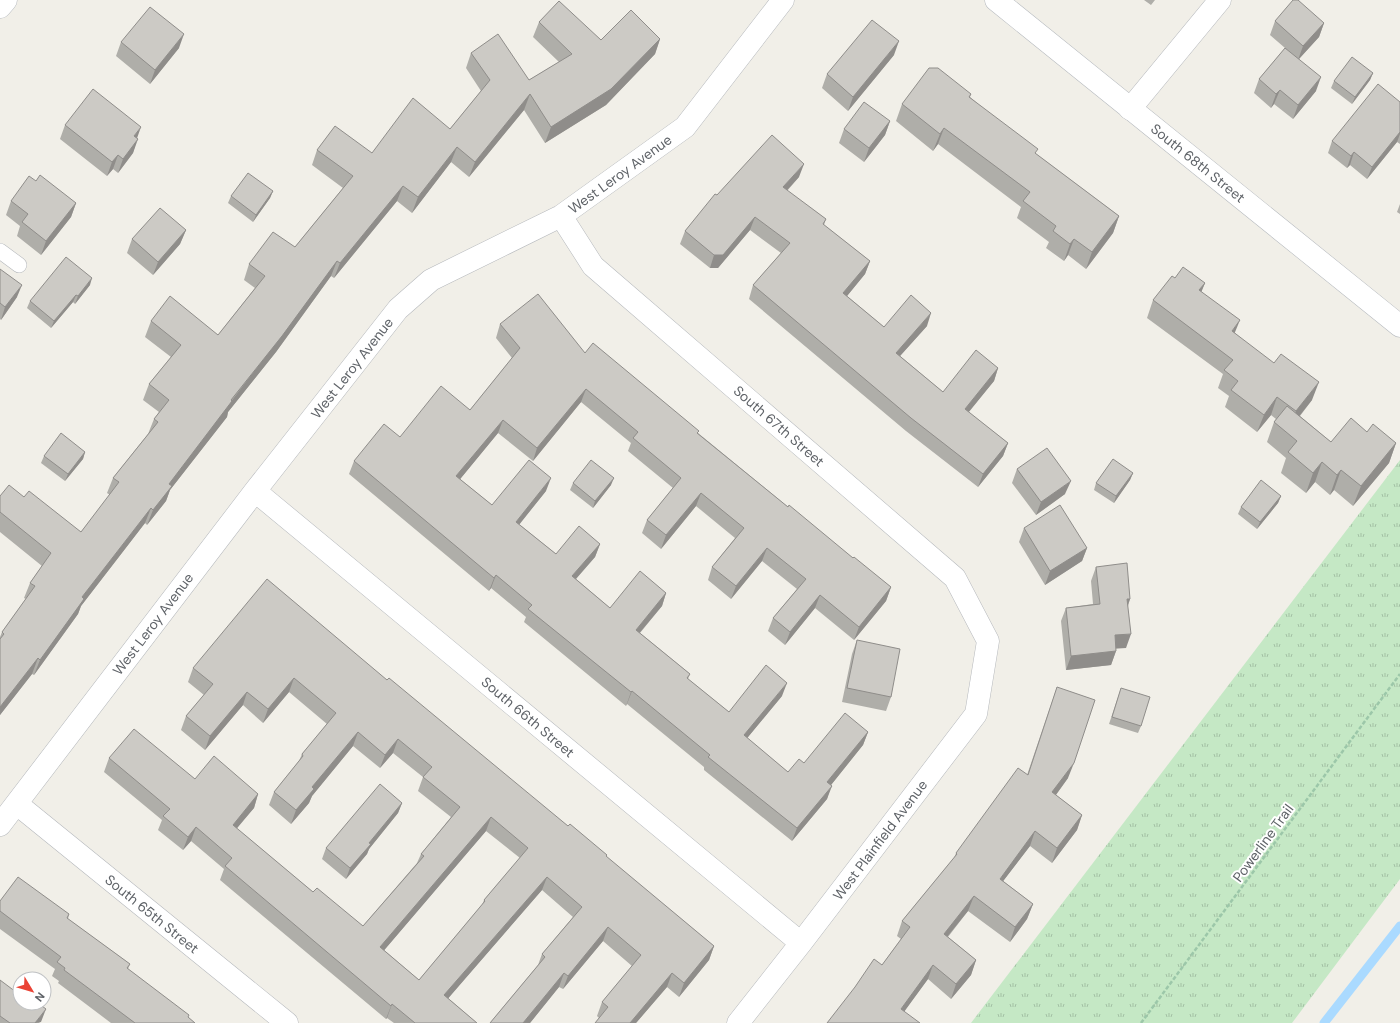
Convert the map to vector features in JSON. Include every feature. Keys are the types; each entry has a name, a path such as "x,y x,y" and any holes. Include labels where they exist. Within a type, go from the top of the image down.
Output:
{"street":[{"path":"0,8 6,0"},
{"name":"West Leroy Avenue","path":"0,825 255,491 398,310 431,280 561,216 685,127 783,0"},
{"name":"South 68th Street","path":"996,0 1400,326"},
{"path":"1130,109 1220,0"},
{"name":"South 67th Street","path":"561,216 593,266 955,578 988,641"},
{"name":"South 66th Street","path":"255,491 801,943"},
{"name":"West Plainfield Avenue","path":"738,1023 976,714 988,641"},
{"name":"South 65th Street","path":"16,804 287,1023"}],"lane":[{"path":"0,251 18,265"}],"path":[{"name":"Powerline Trail","path":"1141,1023 1400,674"}],"green space":[{"path":"1400,460 1400,879 1292,1023 971,1023"}],"building":[{"path":"1293,0 1298,0 1324,23 1303,46 1275,21"},
{"path":"559,1 601,40 631,10 660,39 611,89 551,127 530,94 475,162 457,147 418,197 403,186 340,263 337,261 169,484 172,486 153,510 151,508 82,597 84,599 40,660 38,658 0,707 0,639 4,634 2,632 35,586 30,583 51,553 0,512 0,496 9,485 24,497 29,491 81,532 119,482 113,478 158,422 154,419 169,400 149,384 181,345 151,321 170,296 218,335 265,276 249,264 273,232 295,247 353,176 317,150 335,126 372,153 413,98 450,129 490,80 471,53 498,34 529,80 572,54 539,22"},
{"path":"150,7 184,34 155,70 121,42"},
{"path":"872,20 899,41 853,97 827,74"},
{"path":"1285,48 1321,77 1298,105 1280,90 1276,94 1259,79"},
{"path":"1352,57 1373,73 1355,97 1334,81"},
{"path":"929,68 938,68 971,94 969,97 1038,149 1035,153 1119,216 1092,252 1074,239 1070,244 1053,231 1056,226 1023,201 1030,192 944,128 940,134 902,104"},
{"path":"1378,84 1400,102 1400,132 1372,167 1354,152 1351,156 1332,141"},
{"path":"93,89 141,127 134,136 138,139 123,159 118,155 112,162 65,125"},
{"path":"864,102 890,121 869,148 844,129"},
{"path":"772,135 804,164 783,187 826,219 823,224 870,261 843,293 884,327 911,295 931,313 896,353 943,392 976,350 998,368 965,409 1008,443 983,474 911,418 753,285 790,243 755,217 723,255 714,255 685,231 715,194 717,195"},
{"path":"248,173 273,191 256,215 231,196"},
{"path":"40,175 76,203 46,241 22,222 28,214 11,201 29,176 36,181"},
{"path":"160,208 186,230 158,262 132,239"},
{"path":"66,257 92,278 78,296 76,295 54,321 30,301"},
{"path":"1183,267 1205,283 1199,290 1240,320 1232,331 1274,363 1281,354 1319,382 1296,411 1277,397 1264,415 1231,390 1238,381 1224,370 1233,360 1153,300 1172,276 1175,278"},
{"path":"0,269 22,285 5,307 0,303"},
{"path":"538,294 585,353 593,343 699,431 697,433 788,507 789,505 853,558 854,557 891,587 859,627 820,595 790,632 773,618 806,579 767,548 736,586 712,567 744,528 701,493 666,535 647,520 681,478 633,438 638,432 586,389 537,448 503,420 456,476 492,505 529,460 551,478 516,522 556,554 579,526 600,544 572,576 610,608 640,571 666,593 636,630 690,674 687,678 729,712 766,665 787,683 744,735 788,772 799,759 804,763 845,713 868,732 827,782 832,786 797,828 708,757 710,755 632,691 631,692 528,609 532,605 496,575 494,578 354,461 384,424 400,437 441,386 470,410 520,348 500,324"},
{"path":"1287,406 1331,442 1351,418 1367,432 1373,424 1396,443 1361,486 1341,470 1337,475 1322,462 1313,473 1288,452 1297,441 1274,422"},
{"path":"61,433 85,452 68,474 44,456"},
{"path":"1047,448 1071,481 1041,502 1017,469"},
{"path":"1113,459 1133,473 1116,496 1096,483"},
{"path":"591,460 614,478 595,501 573,483"},
{"path":"1261,480 1281,496 1260,522 1241,507"},
{"path":"1060,505 1087,548 1050,571 1024,528"},
{"path":"1127,563 1130,599 1127,599 1131,634 1115,635 1116,651 1071,656 1066,608 1100,604 1096,567"},
{"path":"267,579 387,680 389,678 568,826 570,824 714,946 684,983 672,973 630,1023 595,1023 608,1007 602,1002 641,955 608,927 568,976 564,973 523,1023 490,1023 545,957 542,954 582,907 547,877 444,995 477,1023 415,1023 392,1004 391,1006 225,866 232,858 196,827 188,837 163,816 170,809 109,758 134,729 195,779 214,756 258,794 233,825 313,892 317,888 363,926 424,856 421,854 460,807 423,777 432,767 398,739 385,755 358,732 312,787 314,789 296,810 274,792 303,756 302,754 336,713 294,678 268,709 247,692 210,736 186,716 213,684 193,668","holes":["491,817 528,848 419,980 380,947"]},
{"path":"857,640 900,649 891,697 847,688"},
{"path":"1057,687 1095,700 1074,763 1052,792 1082,815 1057,848 1035,831 1000,879 1033,904 1015,927 974,896 944,934 976,960 956,984 933,965 901,1009 920,1023 827,1023 855,987 874,959 882,965 910,927 902,921 957,854 956,853 1018,768 1028,775"},
{"path":"1121,688 1150,697 1141,726 1112,717"},
{"path":"380,784 402,803 369,843 371,844 350,868 326,848"},
{"path":"18,877 69,914 67,918 130,964 127,968 189,1015 188,1017 195,1023 135,1023 64,970 65,968 57,962 61,957 0,911 0,901"},
{"path":"0,980 12,989 12,1011 44,1011 35,1023 10,1023 0,1016"}],"waterway":[{"path":"1324,1023 1400,926"}]}
